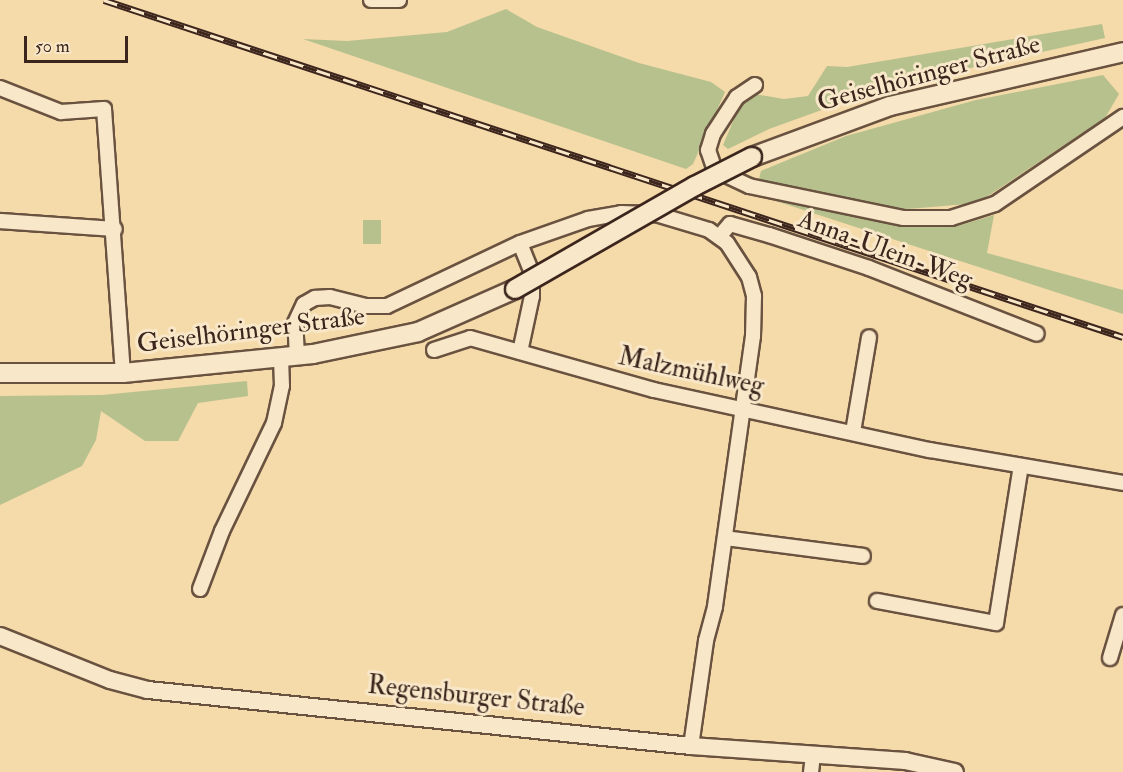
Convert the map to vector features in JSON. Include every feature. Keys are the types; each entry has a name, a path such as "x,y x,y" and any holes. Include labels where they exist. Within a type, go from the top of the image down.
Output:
{"main road":[{"name":"Geiselhöringer Straße","path":"0,373 123,373 289,357 418,332 515,289 752,157 890,106 1123,53"}],"street":[{"path":"372,0 399,0"},
{"path":"755,85 736,97 713,134 708,150 715,170 750,186 904,218 951,218 994,204 1123,117"},
{"path":"0,87 61,112 105,109 115,229 123,373"},
{"path":"200,589 222,531 274,423 295,323 304,304 315,298 330,297 365,306 387,306 520,243 588,219 621,213 684,220 719,237 741,259 754,296 743,408 691,746"},
{"path":"0,222 115,229"},
{"name":"Anna-Ulein-Weg","path":"719,237 730,224 769,235 869,268 1037,334"},
{"path":"520,243 532,273 532,296 520,352"},
{"path":"853,432 869,337"},
{"name":"Malzmühlweg","path":"434,350 470,338 585,374 853,432 1021,466 1123,483"},
{"path":"877,601 996,623 1021,466"},
{"path":"724,538 863,556"},
{"path":"1110,658 1123,615"},
{"name":"Regensburger Straße","path":"0,636 110,680 148,690 691,746 812,764 905,761 954,772"}],"green space":[{"path":"506,9 537,27 639,63 711,82 725,92 693,164 686,169 303,39 347,41 447,32"},
{"path":"1102,24 1105,38 930,77 841,103 769,129 728,149 723,145 740,105 754,94 784,99 808,96 827,66 847,67"},
{"path":"1103,75 1119,94 1105,118 985,198 967,204 896,210 758,183 761,171 846,136 976,100"},
{"path":"748,192 905,226 954,227 994,215 987,253 1123,290 1123,314"},
{"path":"363,220 381,220 381,244 363,244"},
{"path":"247,381 248,396 198,403 178,441 145,441 101,411 96,440 82,466 0,505 0,396 102,395"}],"railway":[{"path":"104,0 1123,337"}]}
